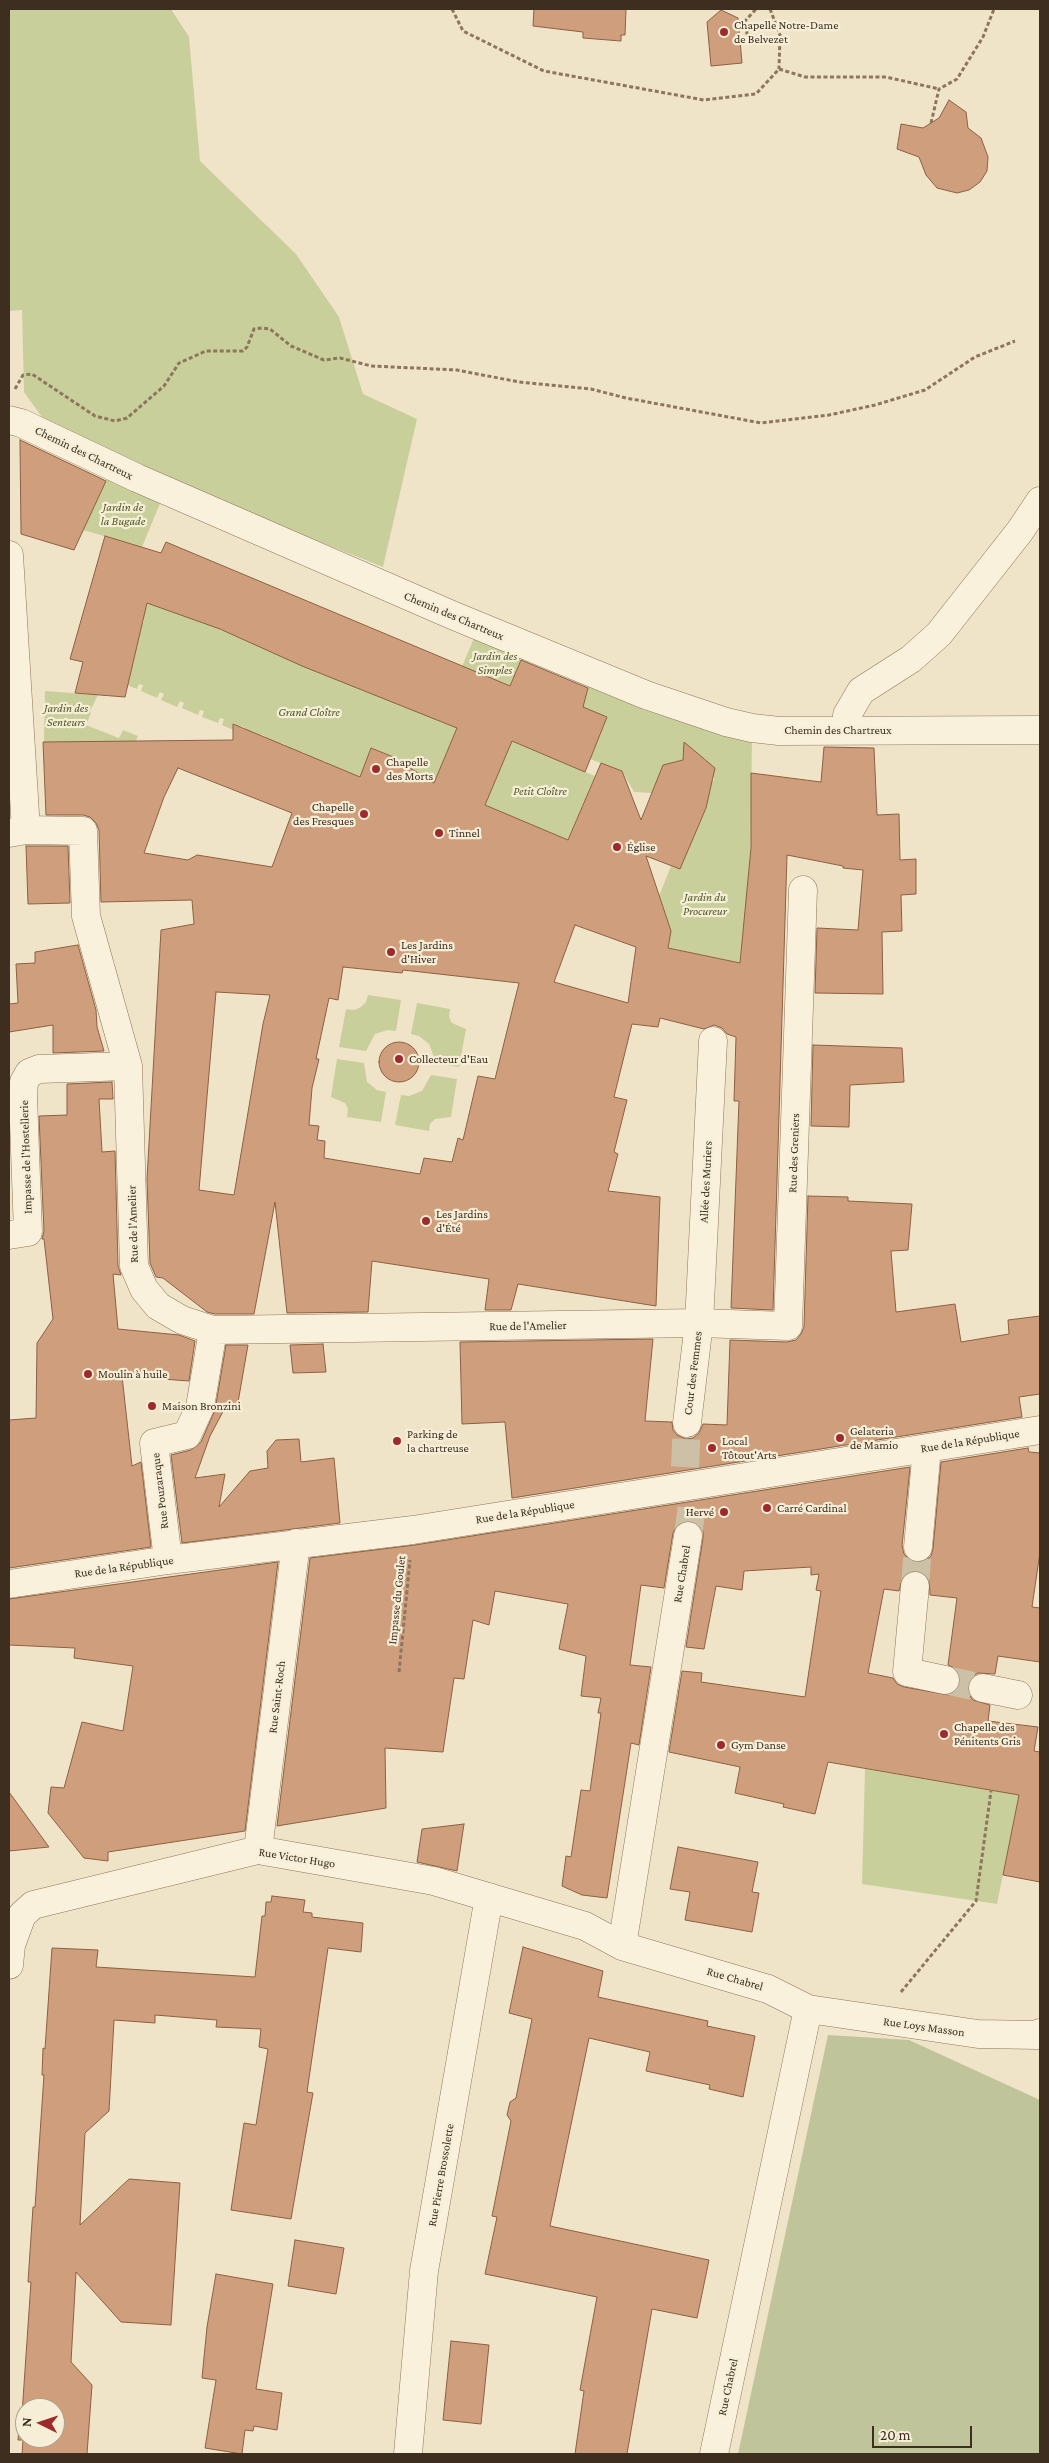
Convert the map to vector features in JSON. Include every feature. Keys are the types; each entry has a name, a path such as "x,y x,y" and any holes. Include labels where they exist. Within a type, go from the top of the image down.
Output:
{"street":[{"name":"Chemin des Chartreux","path":"9,420 22,423 137,478 329,562 646,695 752,728 1040,730"},
{"path":"848,730 847,715 861,691 912,659 939,634 1020,531 1040,501"},
{"path":"9,555 18,831"},
{"name":"Rue de l'Amelier","path":"18,831 83,831 86,916 128,1066 134,1266 144,1288 158,1306 182,1320 213,1330 699,1323"},
{"name":"Rue des Greniers","path":"699,1323 788,1326 803,890"},
{"name":"Allée des Muriers","path":"699,1323 713,1041"},
{"name":"Impasse de l'Hostellerie","path":"9,1235 28,1232 16,1105 24,1082 29,1074 39,1069 128,1066"},
{"name":"Cour des Femmes","path":"687,1423 699,1323"},
{"name":"Rue Pouzaraque","path":"168,1560 154,1444 187,1434 200,1407 213,1330"},
{"name":"Rue de la République","path":"9,1584 168,1560 413,1530 1040,1430"},
{"path":"918,1546 927,1448"},
{"name":"Rue Chabrel","path":"688,1536 622,1946 768,1988 808,2009 714,2454"},
{"name":"Rue Saint-Roch","path":"258,1850 296,1544"},
{"path":"915,1586 907,1672 946,1680"},
{"path":"983,1688 1018,1695"},
{"name":"Rue Victor Hugo","path":"9,1965 12,1945 22,1915 33,1905 258,1850 434,1881 585,1926 622,1946"},
{"name":"Rue Pierre Brossolette","path":"408,2454 424,2271 490,1897"},
{"name":"Rue Loys Masson","path":"808,2009 895,2024 978,2034 1040,2033"}],"path":[{"path":"452,9 462,30 544,71 704,100 756,94 779,69 780,35 770,9"},
{"path":"740,41 748,40 745,21 756,9"},
{"path":"779,69 805,77 886,77 939,89 957,79 983,37 994,9"},
{"path":"931,123 939,89"},
{"path":"15,390 23,375 32,374 95,416 115,421 127,418 164,386 179,363 206,351 243,351 248,347 254,329 262,328 270,329 291,346 324,360 340,358 371,366 457,370 519,382 591,389 661,406 761,424 829,415 875,405 925,390 975,357 1015,342"},
{"name":"Impasse du Goulet","path":"399,1672 413,1530"},
{"path":"895,2024 900,1994 976,1901 991,1791"}],"green space":[{"path":"9,9 171,9 189,37 200,161 296,254 339,317 363,394 417,419 383,567 56,437 24,392 22,310 9,311"},
{"name":"Jardin de la Bugade","path":"107,478 161,501 142,547 83,530"},
{"name":"Grand Cloître","path":"145,595 222,624 220,630 224,631 226,626 244,640 459,723 426,802 391,756 371,748 358,783 345,776 347,771 343,770 341,775 324,768 326,762 324,761 321,767 304,760 306,754 302,752 300,758 282,750 285,745 282,743 279,749 263,742 265,736 261,735 259,741 243,734 245,728 241,726 238,732 222,725 224,719 220,718 218,723 202,717 204,711 200,710 198,715 182,708 184,703 180,701 177,707 161,700 164,694 160,692 157,698 141,691 143,685 139,684 137,689 122,683 137,621 143,623 144,619 138,617"},
{"name":"Jardin des Simples","path":"474,638 522,656 510,686 453,688"},
{"name":"Jardin du Procureur","path":"589,685 644,710 752,742 750,874 740,963 668,948 671,929 656,926 659,896 671,866 680,869 682,864 673,861 692,840 707,806 707,803 698,799 704,782 714,781 714,777 704,779 706,760 704,758 697,765 687,751 684,750 683,761 652,793 634,792 622,771 590,759 581,706"},
{"name":"Jardin des Senteurs","path":"45,691 98,695 86,725 119,738 123,730 138,736 122,776 44,742"},
{"name":"Petit Cloître","path":"512,741 595,776 568,840 485,805"},
{"path":"368,995 401,1000 396,1031 388,1030 375,1034 366,1051 339,1047 346,1009 354,1010 361,1007 366,1002"},
{"path":"417,1003 450,1009 449,1017 452,1023 466,1029 459,1067 434,1063 434,1057 429,1044 419,1036 411,1034"},
{"path":"337,1059 364,1063 367,1082 377,1090 386,1092 381,1122 347,1117 348,1109 345,1103 331,1097"},
{"path":"431,1075 457,1079 451,1117 435,1119 430,1124 429,1131 395,1125 401,1095 409,1096 422,1091"},
{"path":"865,1769 1019,1795 997,1904 862,1884"},
{"path":"828,2035 909,2040 1040,2100 1040,2454 738,2454"}],"building":[{"path":"534,9 626,9 625,35 621,35 621,41 583,38 583,32 533,26"},
{"name":"Chapelle Notre-Dame de Belvezet","path":"721,10 738,18 742,63 711,66 707,22"},
{"path":"949,100 966,112 968,128 981,138 988,157 987,171 980,182 969,190 957,193 937,188 926,175 919,157 897,149 901,124 923,128 939,118"},
{"path":"20,440 106,481 74,550 21,534"},
{"path":"105,536 161,553 166,542 510,686 521,660 588,688 583,707 607,717 585,772 512,741 485,805 568,840 601,763 622,771 641,820 663,765 683,760 684,742 715,768 706,808 680,869 646,856 671,931 668,948 740,963 751,848 751,773 821,782 824,747 874,748 877,815 899,814 900,860 916,859 916,894 901,895 902,931 882,932 883,994 815,993 817,928 858,930 863,870 843,868 843,866 787,855 773,1310 731,1308 739,1101 734,1101 736,1037 727,1034 722,1028 714,1025 704,1029 660,1018 658,1027 632,1024 614,1097 627,1100 614,1152 618,1154 608,1191 660,1197 656,1306 518,1284 511,1310 485,1310 489,1279 372,1261 368,1312 287,1313 275,1202 254,1314 215,1314 207,1312 163,1278 156,1277 150,1263 147,1179 161,930 194,924 192,900 101,902 99,830 96,823 90,817 83,815 46,815 43,742 233,740 233,724 360,777 371,748 391,756 434,783 457,728 302,666 220,629 147,603 125,697 75,693 83,662 70,659","holes":["178,768 292,813 272,867 197,855 188,860 144,853 164,797","575,925 636,947 628,1003 554,982","343,967 402,973 403,970 519,983 495,1079 478,1076 463,1140 458,1138 452,1162 424,1158 420,1174 324,1158 325,1141 317,1140 319,1126 309,1125 312,1088 329,998 338,1000","216,992 270,995 263,1024 234,1195 199,1190"]},
{"path":"26,846 68,846 70,903 28,904"},
{"path":"78,945 96,1010 97,1027 104,1051 53,1053 53,1025 9,1032 9,1004 18,1003 16,964 35,963 35,952"},
{"name":"Collecteur d'Eau","path":"399,1042 413,1048 419,1062 413,1076 399,1082 385,1076 379,1062 385,1048"},
{"path":"813,1045 902,1048 904,1082 850,1085 849,1127 811,1126"},
{"path":"112,1082 113,1099 99,1099 102,1152 115,1151 118,1266 121,1275 113,1274 118,1329 179,1335 195,1341 189,1381 122,1376 132,1466 141,1462 151,1547 9,1568 9,1420 36,1418 37,1343 53,1319 44,1239 42,1239 44,1231 39,1116 67,1115 67,1084"},
{"path":"808,1196 848,1197 848,1201 912,1204 908,1250 891,1251 896,1312 955,1304 961,1342 1009,1334 1008,1320 1040,1316 1040,1394 1019,1397 1022,1417 512,1498 505,1422 462,1424 460,1342 653,1339 645,1421 672,1422 673,1430 677,1435 686,1439 693,1438 699,1433 703,1424 727,1425 730,1340 787,1342 796,1340 804,1327"},
{"path":"323,1344 326,1372 293,1373 290,1345"},
{"path":"226,1345 248,1345 237,1408 226,1406 210,1436 195,1478 225,1474 219,1507 250,1471 268,1468 267,1451 276,1440 299,1439 301,1462 334,1458 340,1523 182,1543 171,1455 191,1450 201,1442 215,1410"},
{"path":"1028,1448 1029,1452 1040,1453 1040,1552 1032,1607 1040,1608 1040,1662 998,1656 995,1674 978,1673 971,1678 968,1685 968,1693 973,1700 990,1705 988,1721 1038,1727 1034,1751 1040,1752 1040,1882 1003,1875 1019,1795 828,1762 815,1814 783,1807 784,1804 735,1793 740,1767 669,1752 682,1671 702,1673 701,1682 805,1697 821,1591 816,1590 819,1574 811,1575 811,1567 744,1571 742,1590 716,1586 704,1649 686,1647 703,1538 703,1531 698,1524 690,1521 682,1522 673,1533 664,1588 641,1585 630,1665 651,1667 639,1745 631,1743 607,1898 582,1895 562,1886 566,1856 571,1857 581,1790 590,1791 601,1713 598,1713 601,1698 581,1696 586,1656 559,1649 568,1604 495,1591 489,1625 473,1620 464,1679 454,1678 443,1752 385,1748 386,1808 277,1826 310,1558 415,1545 910,1467 902,1546 904,1554 917,1563 925,1561 931,1556 933,1549 941,1462","holes":["917,1571 924,1573 929,1579 930,1595 957,1598 948,1665 956,1669 960,1675 960,1683 956,1691 949,1695 904,1687 897,1684 893,1678 868,1673 884,1589 899,1591 903,1577 909,1572"]},
{"path":"278,1562 245,1831 108,1852 108,1861 84,1858 48,1813 51,1787 64,1788 82,1722 123,1731 133,1666 74,1658 75,1648 9,1645 9,1599"},
{"path":"9,1792 49,1847 9,1851"},
{"path":"464,1824 457,1871 417,1862 422,1829"},
{"path":"678,1847 758,1862 752,1892 759,1893 752,1932 685,1920 690,1892 670,1889"},
{"path":"272,1896 305,1900 303,1912 312,1913 312,1917 363,1923 361,1952 328,1948 307,2092 313,2093 291,2219 231,2210 244,2123 256,2125 268,2049 259,2047 261,2029 216,2027 217,2020 155,2015 155,2023 114,2020 109,2111 85,2133 80,2225 129,2179 180,2183 171,2325 121,2322 76,2272 71,2362 92,2385 87,2454 22,2454 22,2448 65,2448 65,2398 23,2398 31,2282 28,2282 44,2075 42,2075 43,2048 45,2049 52,1948 98,1950 96,1967 255,1977 262,1916 265,1916 266,1902 271,1902"},
{"path":"523,1947 603,1971 598,1997 708,2021 707,2026 755,2036 743,2097 709,2089 710,2085 646,2071 650,2052 589,2038 550,2226 709,2260 697,2318 652,2309 627,2454 575,2454 584,2391 580,2390 597,2297 485,2274 497,2217 492,2216 511,2121 507,2115 510,2102 516,2098 532,2019 509,2013"},
{"path":"295,2240 344,2248 336,2294 288,2286"},
{"path":"216,2274 273,2284 256,2389 282,2393 277,2430 254,2426 253,2431 245,2430 242,2454 205,2448 216,2380 202,2378 207,2327"},
{"path":"451,2341 489,2345 481,2424 443,2420"}],"tunnel":[{"path":"685,1467 687,1423"},
{"path":"688,1536 692,1505"},
{"path":"915,1586 918,1547"},
{"path":"945,1680 983,1688"}],"place":[{"name":"Chapelle Notre-Dame de Belvezet","path":"724,32"},
{"name":"Chapelle des Morts","path":"376,769"},
{"name":"Chapelle des Fresques","path":"364,814"},
{"name":"Tinnel","path":"439,833"},
{"name":"Église","path":"617,847"},
{"name":"Les Jardins d'Hiver","path":"391,952"},
{"name":"Collecteur d'Eau","path":"399,1059"},
{"name":"Les Jardins d'Été","path":"426,1221"},
{"name":"Moulin à huile","path":"88,1374"},
{"name":"Maison Bronzini","path":"152,1406"},
{"name":"Gelateria de Mamio","path":"840,1438"},
{"name":"Parking de la chartreuse","path":"397,1441"},
{"name":"Local Tôtout'Arts","path":"712,1448"},
{"name":"Carré Cardinal","path":"767,1508"},
{"name":"Hervé","path":"724,1512"},
{"name":"Chapelle des Pénitents Gris","path":"944,1734"},
{"name":"Gym Danse","path":"721,1745"}]}
